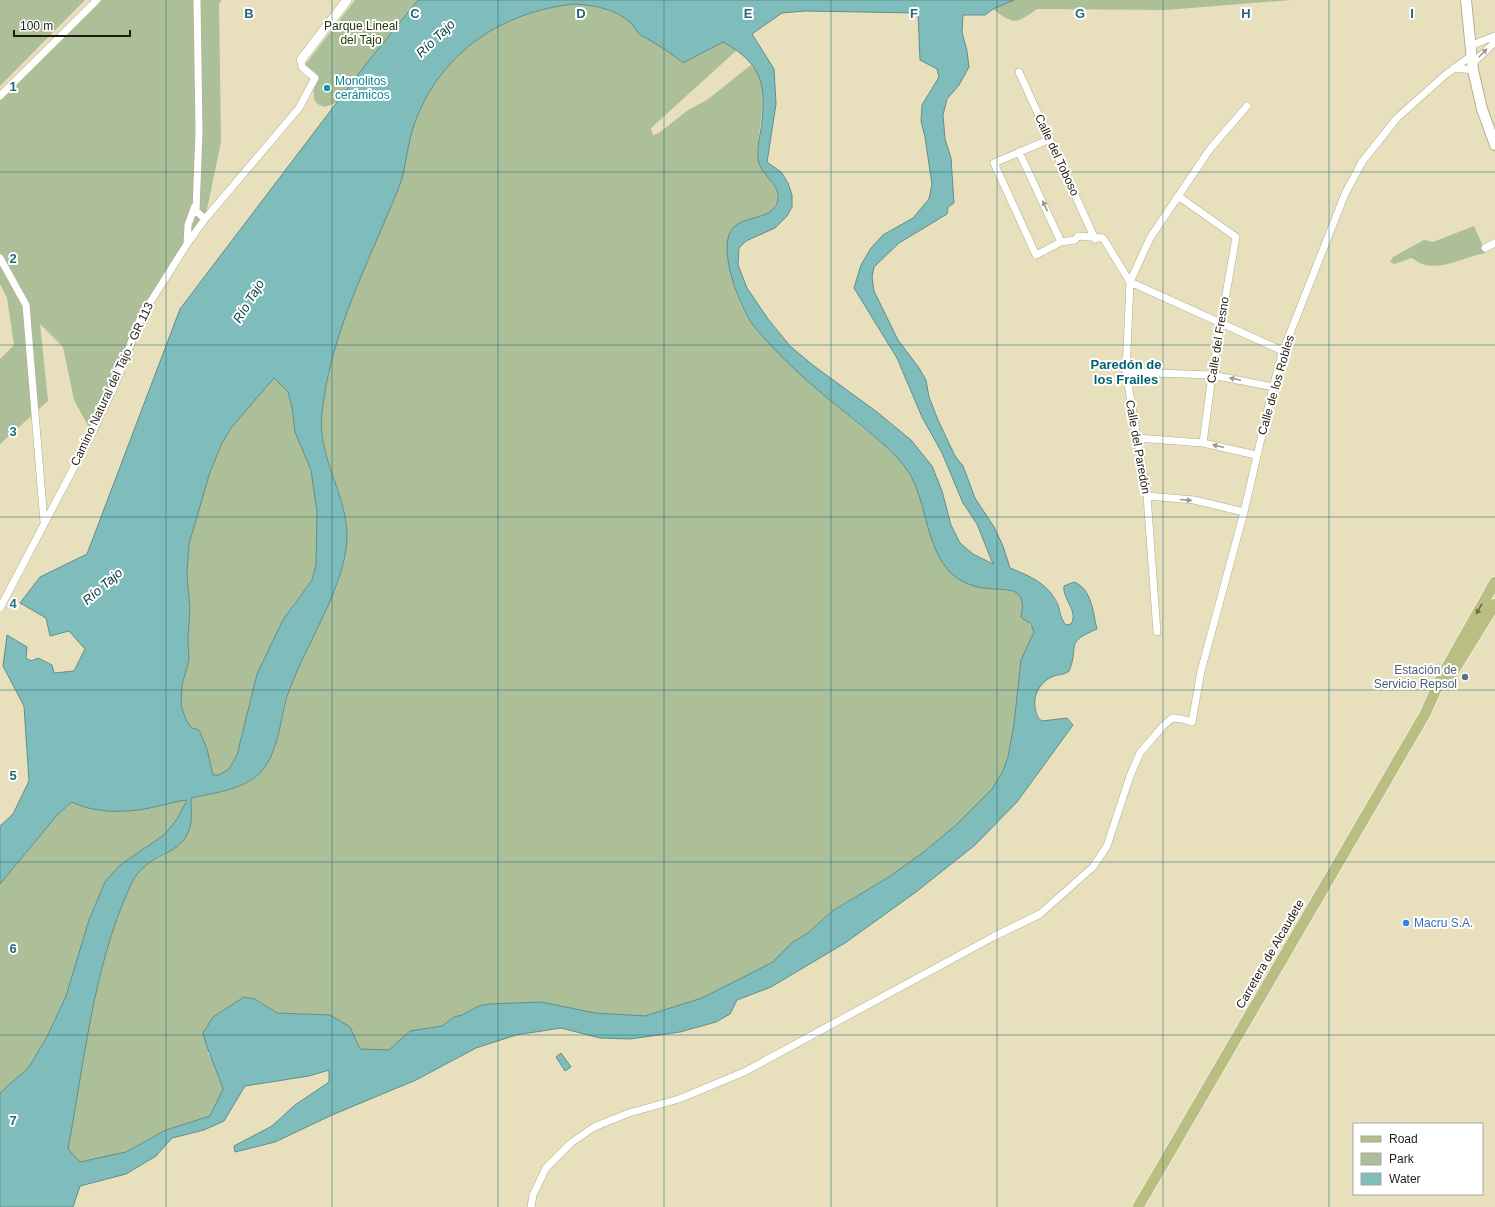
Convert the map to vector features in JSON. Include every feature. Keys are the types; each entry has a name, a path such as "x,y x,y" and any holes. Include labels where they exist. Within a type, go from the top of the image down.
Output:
{"main road":[{"path":"1466,2 1471,59 1482,109 1495,145"},
{"name":"Carretera de Alcaudete","path":"1425,714 1443,674 1495,582"},
{"name":"Carretera de Alcaudete","path":"1138,1207 1425,714 1495,604"}],"street":[{"path":"0,96 97,0"},
{"path":"197,0 199,130 196,211 205,219"},
{"path":"301,60 347,0"},
{"path":"1471,59 1495,36"},
{"path":"1454,68 1471,59 1495,42"},
{"name":"Calle de los Robles","path":"530,1207 533,1195 546,1168 571,1143 594,1127 629,1113 679,1099 744,1072 993,937 1040,914 1093,867 1107,846 1130,776 1140,753 1163,726 1172,718 1192,722 1201,671 1244,512 1256,455 1283,351 1345,194 1362,162 1397,118 1454,68 1471,59"},
{"name":"Camino Natural del Tajo - GR 113","path":"0,608 92,433 114,387 141,317 187,244 205,219 299,108 315,78 302,67 301,60"},
{"name":"Calle del Toboso","path":"1019,72 1095,239"},
{"name":"Calle del Paredón","path":"1157,632 1147,496 1126,372 1130,282 1150,238 1210,149 1247,106"},
{"path":"1050,139 994,163 1036,254 1061,242 1075,240 1078,236 1095,239 1103,238 1130,282 1283,351"},
{"path":"1019,152 1061,242"},
{"name":"Calle del Fresno","path":"1178,196 1236,237 1212,375 1203,442"},
{"path":"187,244 188,225 197,200"},
{"path":"1485,248 1495,243"},
{"path":"0,258 26,305 44,523"},
{"path":"1126,372 1212,375 1273,387"},
{"path":"1137,438 1203,442 1256,455"},
{"path":"1147,496 1194,500 1244,512"}],"green space":[{"path":"0,0 85,0 0,86"},
{"path":"95,0 222,0 219,4 221,142 205,219 141,317 92,433 74,400 63,347 40,324 48,401 0,444 0,359 14,345 7,298 0,284 0,98"},
{"name":"Parque Lineal del Tajo","path":"355,0 418,0 338,102 325,107 315,101 313,85 301,70"},
{"path":"1014,0 1292,0 1166,10 1037,9 1024,18 1015,21 1006,18 993,9"},
{"path":"575,4 590,5 618,14 630,22 640,35 663,48 683,63 723,42 737,50 651,128 653,135 659,133 688,110 707,100 751,65 761,77 763,104 757,151 760,166 777,190 778,200 773,209 768,213 735,226 729,240 728,257 732,278 738,297 750,321 772,346 853,420 886,446 903,464 918,490 936,548 952,573 970,584 1009,590 1021,597 1026,617 1034,632 1021,660 1014,724 1008,757 1003,771 992,789 956,825 925,851 889,877 831,911 808,933 789,947 773,962 702,998 645,1016 595,1013 541,1002 490,1004 479,1006 462,1015 454,1017 442,1026 410,1031 389,1050 360,1049 350,1027 330,1015 277,1013 255,999 208,1053 217,1069 223,1089 210,1116 166,1130 126,1152 80,1162 68,1149 85,1050 98,984 107,951 129,889 136,876 142,869 148,864 169,853 182,841 191,818 191,798 217,793 246,784 259,774 266,764 276,742 289,694 306,645 344,551 347,538 345,517 342,502 327,458 322,428 322,413 327,377 336,336 357,282 393,199 415,121 426,96 441,75 458,56 478,39 500,26 523,16 549,8"},
{"path":"1474,226 1486,253 1438,266 1422,264 1411,258 1395,264 1390,262 1393,257 1424,240 1433,242"},
{"path":"274,378 288,392 292,407 295,432 311,470 317,512 316,565 312,580 294,604 257,674 237,755 229,769 219,775 213,775 207,749 186,720 181,705 182,685 189,660 188,639 190,608 187,575 189,544 210,472 222,443 231,428"},
{"path":"187,799 177,819 165,834 119,866 105,882 89,920 66,996 47,1037 29,1067 0,1093 0,884 58,814 73,802 79,805 140,810"}],"water":[{"name":"Río Tajo","path":"418,0 1014,0 993,9 985,15 963,15 962,32 969,67 959,85 947,99 943,115 945,139 951,158 954,203 948,207 947,214 899,243 874,267 872,277 874,291 898,340 926,380 929,397 938,420 955,456 963,466 975,498 994,527 1003,546 1010,568 1032,578 1050,591 1058,605 1066,625 1071,624 1073,614 1065,596 1064,586 1074,582 1080,585 1085,590 1091,602 1097,629 1086,634 1076,642 1069,671 1049,678 1045,681 1039,688 1035,697 1035,709 1037,715 1042,721 1067,718 1073,725 1017,802 975,845 916,892 845,943 771,987 737,1000 730,1014 716,1022 680,1032 630,1039 600,1038 561,1028 516,1035 476,1048 416,1080 332,1115 275,1142 235,1152 234,1146 272,1126 295,1105 329,1082 329,1070 309,1076 245,1086 224,1121 204,1130 172,1138 156,1156 126,1174 80,1186 73,1207 0,1207 0,1093 29,1067 47,1037 66,996 89,920 105,882 119,866 165,834 177,819 187,800 144,809 123,811 91,809 72,802 58,814 0,884 0,826 13,814 29,781 24,706 3,666 7,635 27,647 26,658 31,661 38,658 52,665 54,673 74,671 85,649 69,631 50,636 46,618 20,603 40,577 87,554 180,309 366,64","holes":["575,4 590,5 611,11 630,22 640,35 663,48 683,63 723,42 747,59 754,68 762,88 763,100 758,159 761,168 775,187 778,197 777,203 770,212 740,223 735,226 729,234 727,246 728,260 736,291 753,325 784,359 807,381 881,442 902,463 911,476 917,490 935,549 942,562 952,574 955,577 975,586 1013,591 1018,594 1021,599 1021,617 1031,624 1034,632 1021,660 1014,724 1008,757 1003,771 992,789 956,825 925,851 889,877 832,911 808,933 793,942 773,962 702,998 645,1016 595,1013 541,1002 490,1004 479,1006 462,1015 454,1017 442,1026 410,1031 389,1050 360,1049 350,1027 330,1015 277,1013 255,999 244,997 213,1017 203,1033 207,1048 223,1089 210,1116 166,1130 126,1152 80,1162 68,1149 91,1017 107,951 117,919 130,886 142,869 149,863 171,851 188,833 191,823 191,798 227,790 244,784 259,774 265,766 278,737 287,697 294,678 324,615 341,572 346,552 347,532 342,502 327,459 324,444 322,413 326,386 339,334 348,309 400,184 415,122 426,97 441,75 458,56 478,39 500,26 523,16 549,8","805,11 918,13 920,60 937,69 939,77 922,105 921,121 932,184 929,199 913,218 883,235 871,248 861,265 854,288 897,358 922,417 942,453 963,503 977,524 993,564 973,554 960,543 951,525 942,491 932,466 911,440 877,412 814,366 790,346 768,319 747,288 738,265 739,248 746,241 775,228 787,216 792,207 792,195 788,183 781,172 767,162 776,104 774,69 752,34 782,13","274,378 288,392 292,407 295,432 311,470 317,512 316,565 312,580 283,620 257,674 237,755 229,769 219,775 213,775 207,749 199,730 192,728 186,720 181,705 182,685 189,660 188,639 190,608 187,575 189,544 210,472 222,443 231,428"]},
{"path":"561,1053 571,1067 565,1071 556,1057"}],"place":[{"name":"Monolitos cerámicos","path":"327,88"},
{"name":"Estación de Servicio Repsol","path":"1465,677"},
{"name":"Macru S.A.","path":"1406,923"}],"district":[{"name":"Paredón de los Frailes","path":"1126,372"}]}
